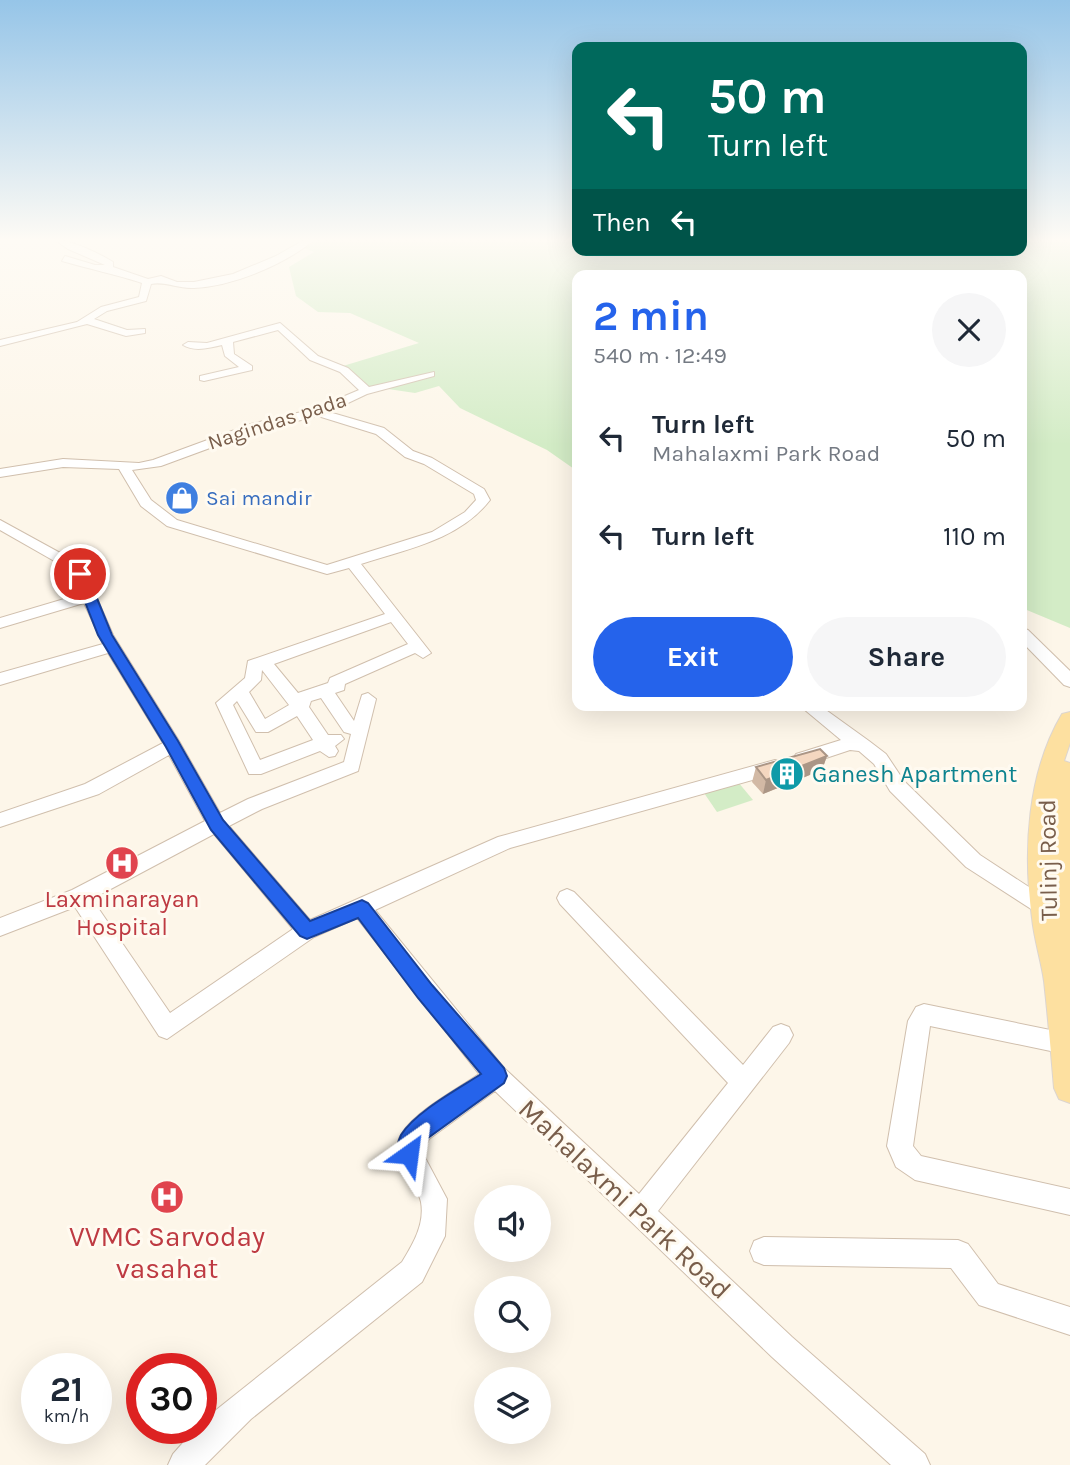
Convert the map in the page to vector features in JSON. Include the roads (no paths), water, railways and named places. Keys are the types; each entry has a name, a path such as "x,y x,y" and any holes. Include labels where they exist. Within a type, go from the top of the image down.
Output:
{"main road":[{"name":"Tulinj Road","path":"1070,720 1064,728 1049,776 1044,813 1070,985"},
{"name":"Tulinj Road","path":"1070,754 1065,764 1062,795 1057,979 1070,1088"}],"street":[{"path":"0,343 41,335 89,320 107,308"},
{"path":"89,320 125,333 141,331"},
{"path":"188,345 207,346 280,326 314,358 344,370 367,391"},
{"path":"204,378 248,368 229,356 226,349 228,340"},
{"name":"Nagindas pada","path":"0,473 63,463 139,467 157,463 255,427 318,412 367,391 430,374"},
{"path":"124,467 146,503 172,523 332,570 437,535 470,516 483,500 479,492 428,461 409,454 380,431 318,412"},
{"path":"0,524 68,563 80,574 112,647 173,746 217,825 307,931"},
{"path":"239,690 262,728 300,707 304,697 338,686 336,682 420,650 353,563"},
{"path":"0,623 88,597"},
{"path":"329,741 255,769 224,703 253,680 254,665 394,616"},
{"path":"1027,638 1070,681"},
{"path":"0,679 112,647"},
{"path":"264,662 329,741"},
{"path":"325,691 350,728 359,736"},
{"path":"0,927 79,896 255,804 352,766 368,699"},
{"path":"815,711 880,759 897,786 973,861 1059,917"},
{"path":"329,741 327,752 359,736"},
{"path":"79,896 167,1028 307,931 505,842 857,743"},
{"path":"0,820 92,789 173,746"},
{"path":"566,898 743,1082"},
{"name":"Mahalaxmi Park Road","path":"362,908 425,991 496,1076 782,1347 910,1463"},
{"path":"1065,1043 924,1014 919,1021 900,1146 905,1158 915,1167 1070,1202"},
{"path":"641,1212 781,1035"},
{"path":"184,1465 212,1433 240,1408 412,1272 432,1236 434,1199 409,1154 410,1143 420,1130 496,1076"},
{"path":"764,1251 958,1254 989,1294 1070,1321"}],"place":[{"name":"Sai mandir","path":"182,498"},
{"name":"Ganesh Apartment","path":"787,774"},
{"name":"Laxminarayan Hospital","path":"122,863"},
{"name":"VVMC Sarvoday vasahat","path":"167,1197"}]}
